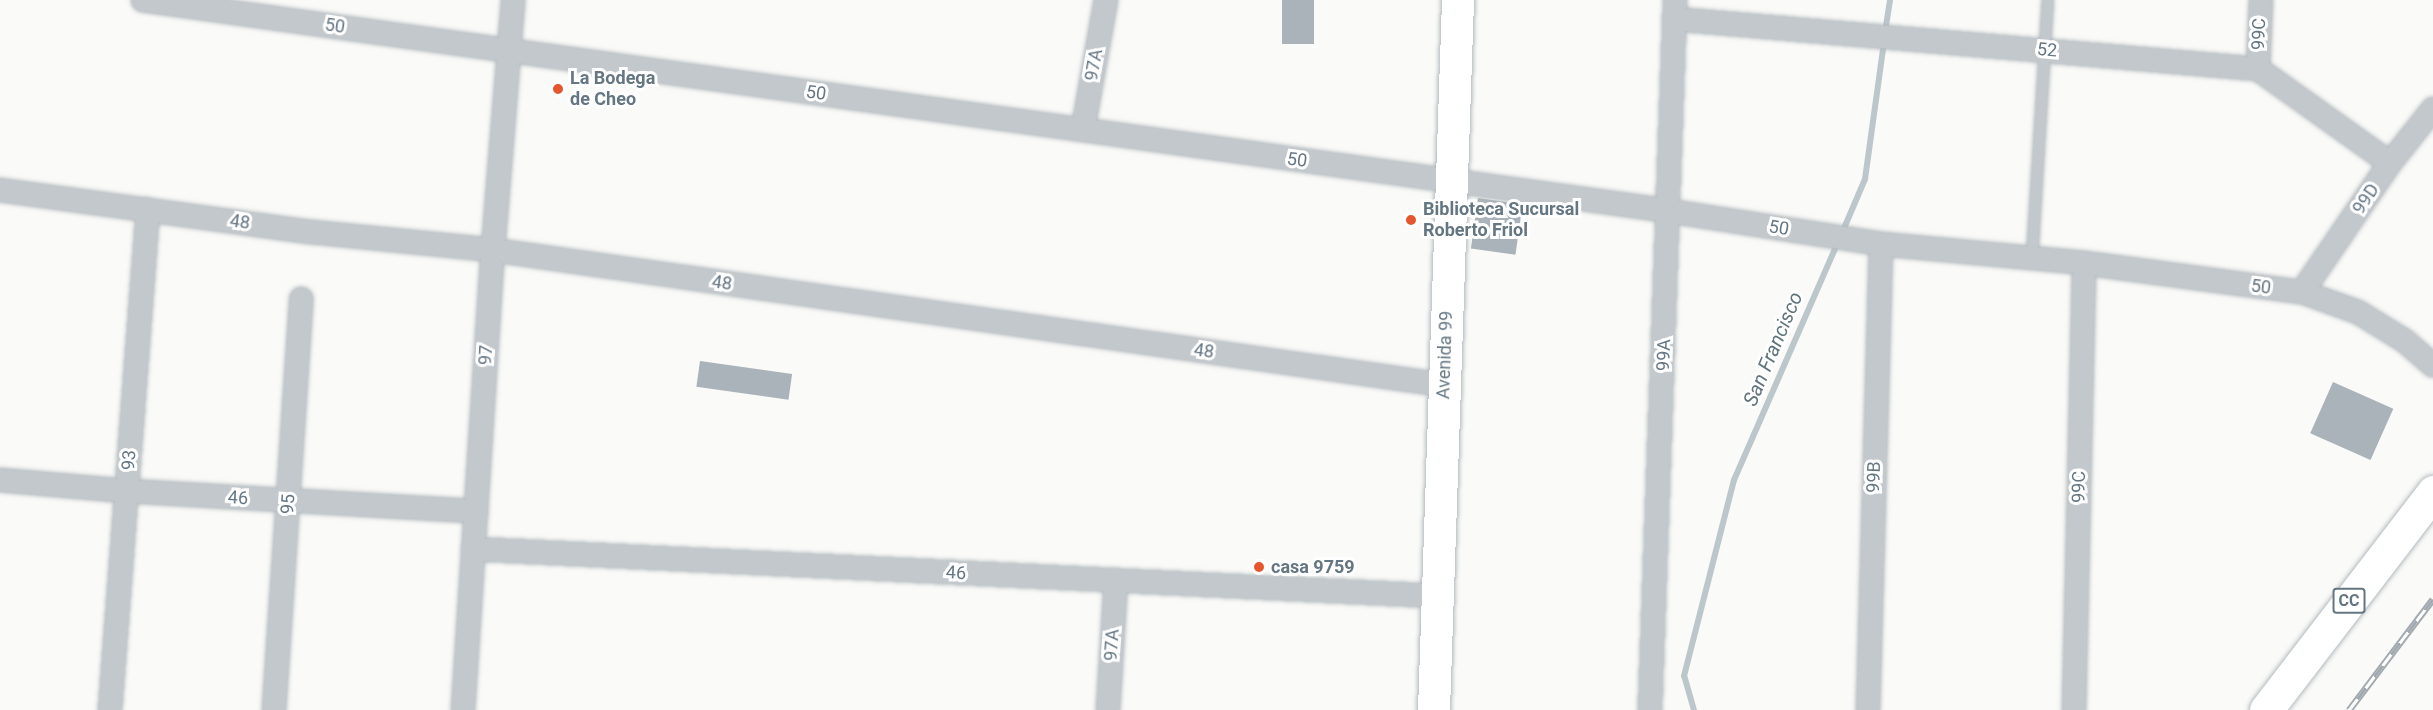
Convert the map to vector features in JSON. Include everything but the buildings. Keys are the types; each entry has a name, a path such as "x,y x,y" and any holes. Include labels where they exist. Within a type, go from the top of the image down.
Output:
{"main road":[{"name":"CC","path":"2266,710 2433,492"}],"street":[{"name":"50","path":"143,0 1669,211 1881,244 2084,263 2302,292 2358,312 2405,341 2433,366"},
{"name":"97","path":"463,710 493,250 513,0"},
{"name":"97A","path":"1083,129 1106,0"},
{"name":"Avenida 99","path":"1434,710 1458,0"},
{"name":"99C","path":"2258,69 2261,0"},
{"name":"52","path":"1675,9 1872,36 2258,69"},
{"name":"99A","path":"1650,710 1675,9"},
{"path":"2258,69 2390,163"},
{"name":"99D","path":"2302,292 2390,163 2433,109"},
{"name":"48","path":"0,190 311,232 493,250 1444,385"},
{"name":"93","path":"110,710 148,209"},
{"name":"99B","path":"1868,710 1881,244"},
{"name":"99C","path":"2074,710 2084,263"},
{"name":"95","path":"274,710 301,299"},
{"name":"46","path":"0,480 127,491 476,511"},
{"name":"46","path":"473,549 1439,596"},
{"name":"97A","path":"1108,710 1116,580"}],"lane":[{"path":"2032,259 2048,0"}],"waterway":[{"name":"San Francisco","path":"1885,32 1890,0"},
{"name":"San Francisco","path":"1842,233 1865,179 1884,42"},
{"name":"San Francisco","path":"1694,710 1684,676 1734,480 1838,242"}],"railway":[{"path":"2349,710 2433,599"}],"place":[{"name":"La Bodega de Cheo","path":"558,89"},
{"name":"Biblioteca Sucursal Roberto Friol","path":"1411,220"},
{"name":"casa 9759","path":"1259,567"}]}
